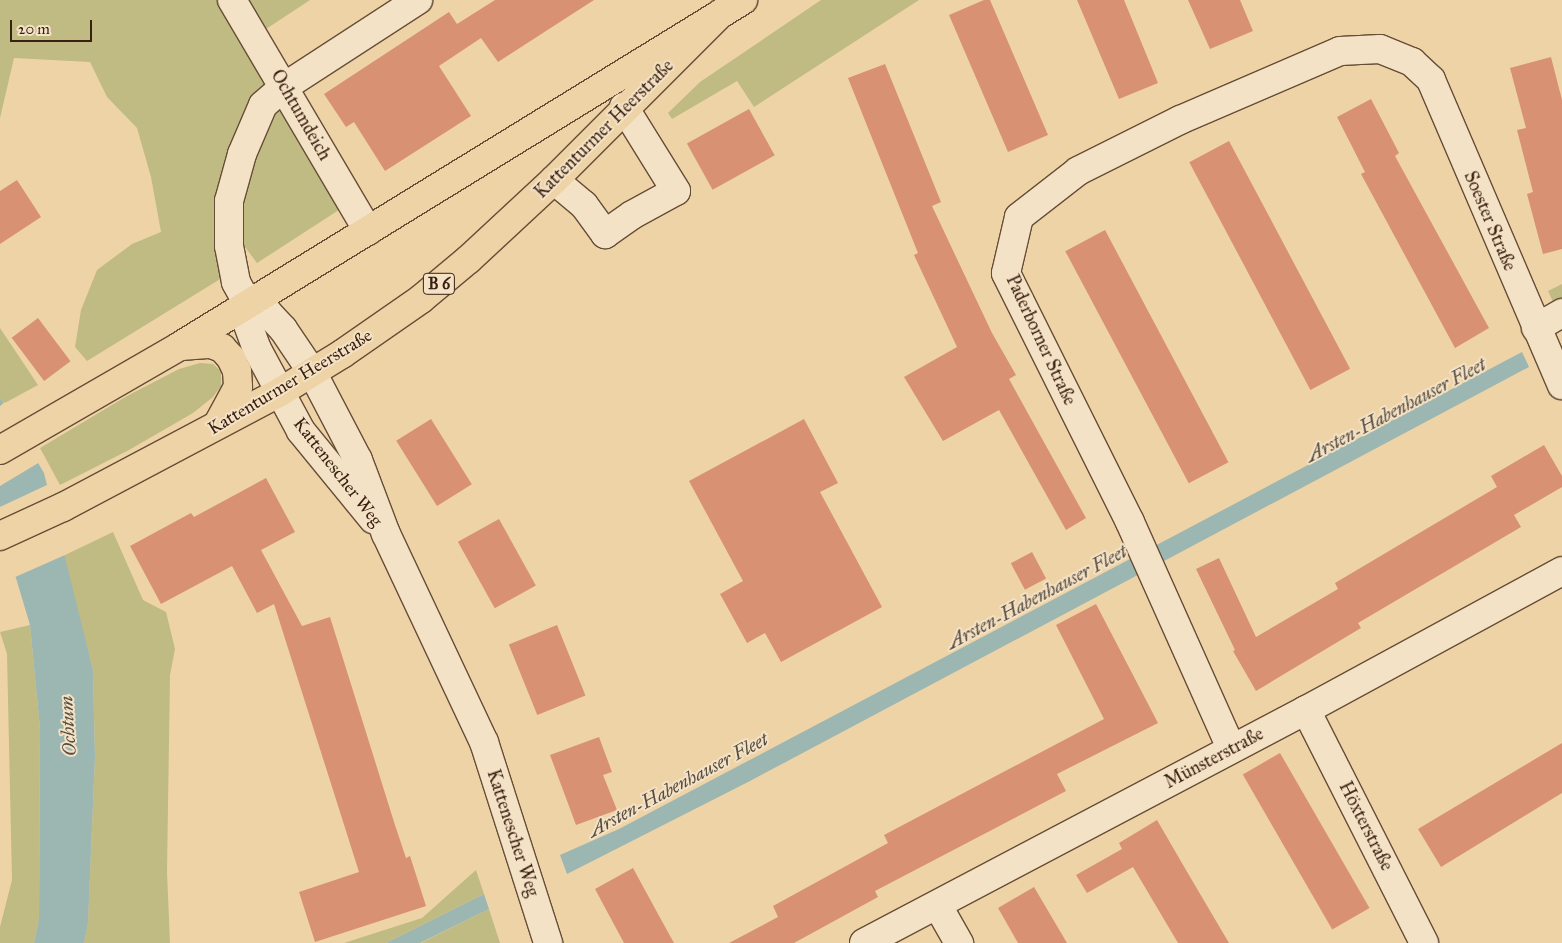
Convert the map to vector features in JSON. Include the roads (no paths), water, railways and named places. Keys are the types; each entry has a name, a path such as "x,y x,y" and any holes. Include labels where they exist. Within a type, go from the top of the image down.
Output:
{"main road":[{"name":"Kattenturmer Heerstraße","path":"0,450 180,346 743,0"},
{"name":"Kattenturmer Heerstraße","path":"0,536 63,507 280,392 421,299 469,259 554,180 624,107 720,14"},
{"path":"180,346 211,344 222,348 232,358 238,371 238,387 218,424"}],"street":[{"name":"Ochtumdeich","path":"232,0 368,231"},
{"path":"248,304 236,282 231,255 230,201 242,154 263,105 284,87 418,0"},
{"name":"Paderborner Straße","path":"1231,748 1130,522 1006,273 1019,217 1078,171 1180,120 1340,51 1380,49 1412,62"},
{"name":"Soester Straße","path":"1412,62 1431,80 1536,328 1561,381"},
{"path":"554,180 584,205 605,234 632,215 676,190 624,107"},
{"name":"Kattenescher Weg","path":"386,534 301,432 251,335 247,322 248,304 268,313 283,329 312,372 358,460 386,534 484,742 548,943"},
{"path":"1536,328 1562,313"},
{"name":"Münsterstraße","path":"864,943 938,906 1231,748 1306,710 1562,571"},
{"name":"Höxterstraße","path":"1306,710 1424,943"},
{"path":"938,906 959,943"}],"water":[{"path":"1522,352 1529,367 750,781 567,874 560,855 619,829"},
{"name":"Ochtum","path":"0,398 44,473 93,670 95,757 88,923 84,943 34,943 39,918 40,729 30,625 16,578 0,549"},
{"path":"484,894 489,909 420,943 386,943"}],"water label":[{"name":"Arsten-Habenhauser Fleet","path":"1396,410"},
{"name":"Arsten-Habenhauser Fleet","path":"1037,597"},
{"name":"Arsten-Habenhauser Fleet","path":"678,785"}]}
